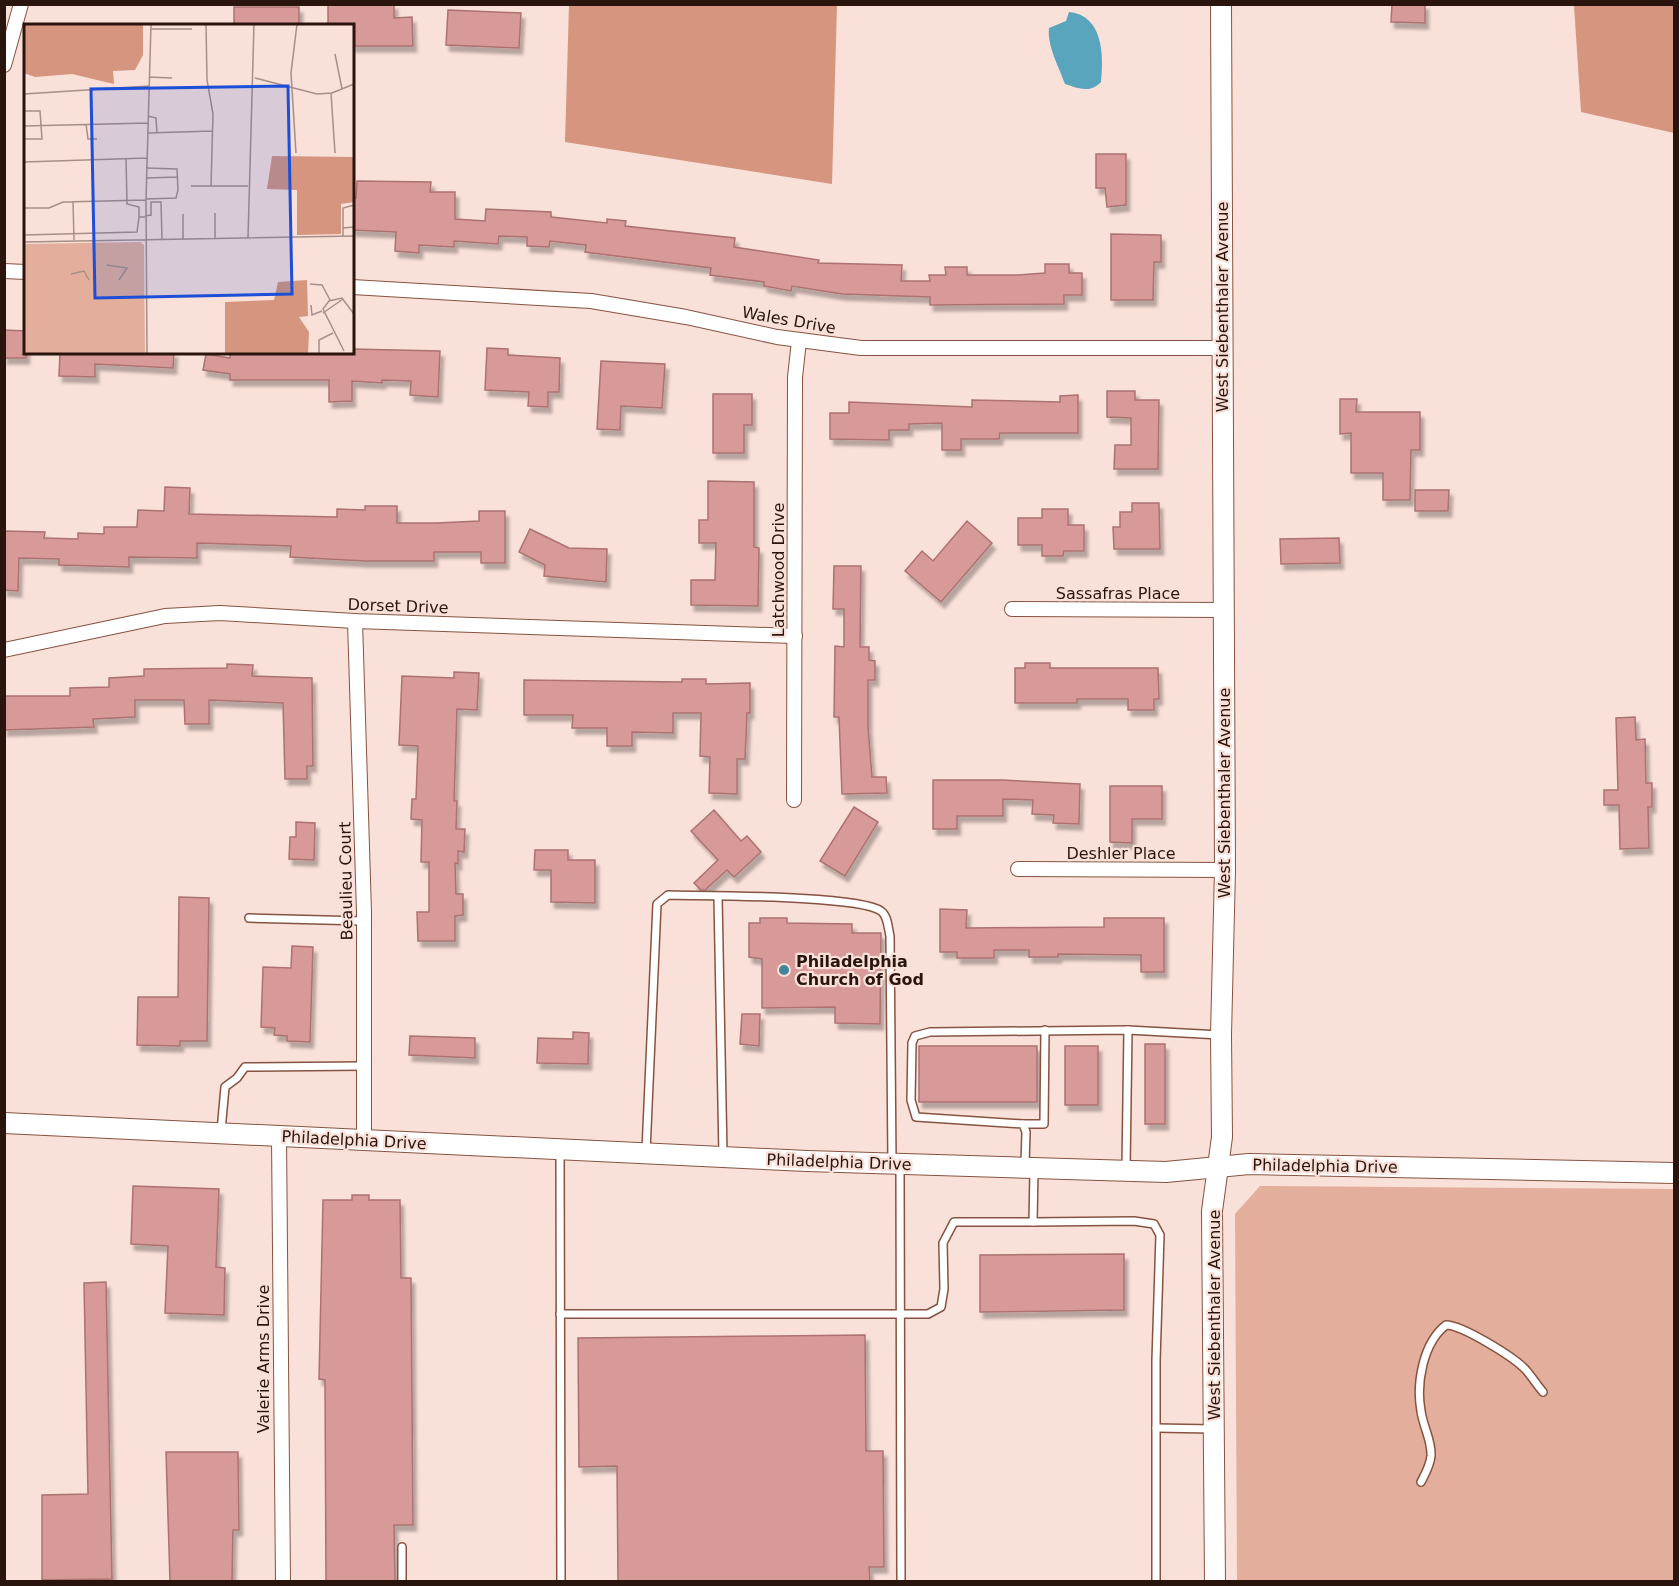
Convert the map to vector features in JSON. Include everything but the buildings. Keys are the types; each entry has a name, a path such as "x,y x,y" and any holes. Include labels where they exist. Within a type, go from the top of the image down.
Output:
{"main road":[{"name":"West Siebenthaler Avenue","path":"1215,1581 1212,1211 1220,1167 1225,870 1221,4"},
{"name":"Philadelphia Drive","path":"4,1124 646,1154 1126,1171 1166,1172 1249,1164 1674,1173"}],"street":[{"path":"4,65 21,4"},
{"path":"4,271 24,273"},
{"name":"Wales Drive","path":"354,287 591,301 686,316 799,341 861,348 929,350 1222,348"},
{"name":"Latchwood Drive","path":"794,800 795,377 799,341"},
{"name":"Sassafras Place","path":"1012,609 1224,610"},
{"name":"Dorset Drive","path":"4,650 184,614 220,613 354,621 795,636"},
{"name":"Beaulieu Court","path":"354,621 359,700 364,921 364,1140"},
{"name":"Deshler Place","path":"1018,869 1225,870"},
{"name":"Valerie Arms Drive","path":"279,1137 283,1581"}],"lane":[{"path":"646,1154 657,904 668,895 827,900 865,904 881,911 887,920 890,936 900,1315 901,1581"},
{"path":"718,897 723,1157"},
{"path":"249,918 364,921"},
{"path":"1045,1030 1044,1124 916,1117 912,1101 912,1043 915,1036 921,1033 1045,1030 1128,1030 1221,1035"},
{"path":"1126,1171 1128,1030"},
{"path":"221,1134 225,1087 237,1078 245,1067 364,1066"},
{"path":"1023,1124 1030,1168 1033,1222"},
{"path":"560,1150 561,1581"},
{"path":"560,1314 928,1314 941,1307 944,1289 943,1243 954,1222 1134,1221 1154,1224 1160,1235 1156,1581"},
{"path":"1422,1482 1431,1457 1421,1413 1421,1381 1432,1342 1446,1325 1467,1329 1510,1358 1525,1369 1543,1392"},
{"path":"1156,1428 1215,1429"},
{"path":"402,1546 402,1581"}],"shaded area":[{"path":"569,5 837,5 832,184 565,142"},
{"path":"1574,5 1674,5 1674,133 1581,112"},
{"path":"1260,1186 1674,1189 1674,1581 1237,1581 1235,1214"}],"water":[{"path":"1069,12 1089,20 1099,38 1102,60 1101,82 1093,88 1084,89 1065,84 1052,49 1049,28 1066,21"}],"place":[{"name":"Philadelphia Church of God","path":"784,970"}]}
